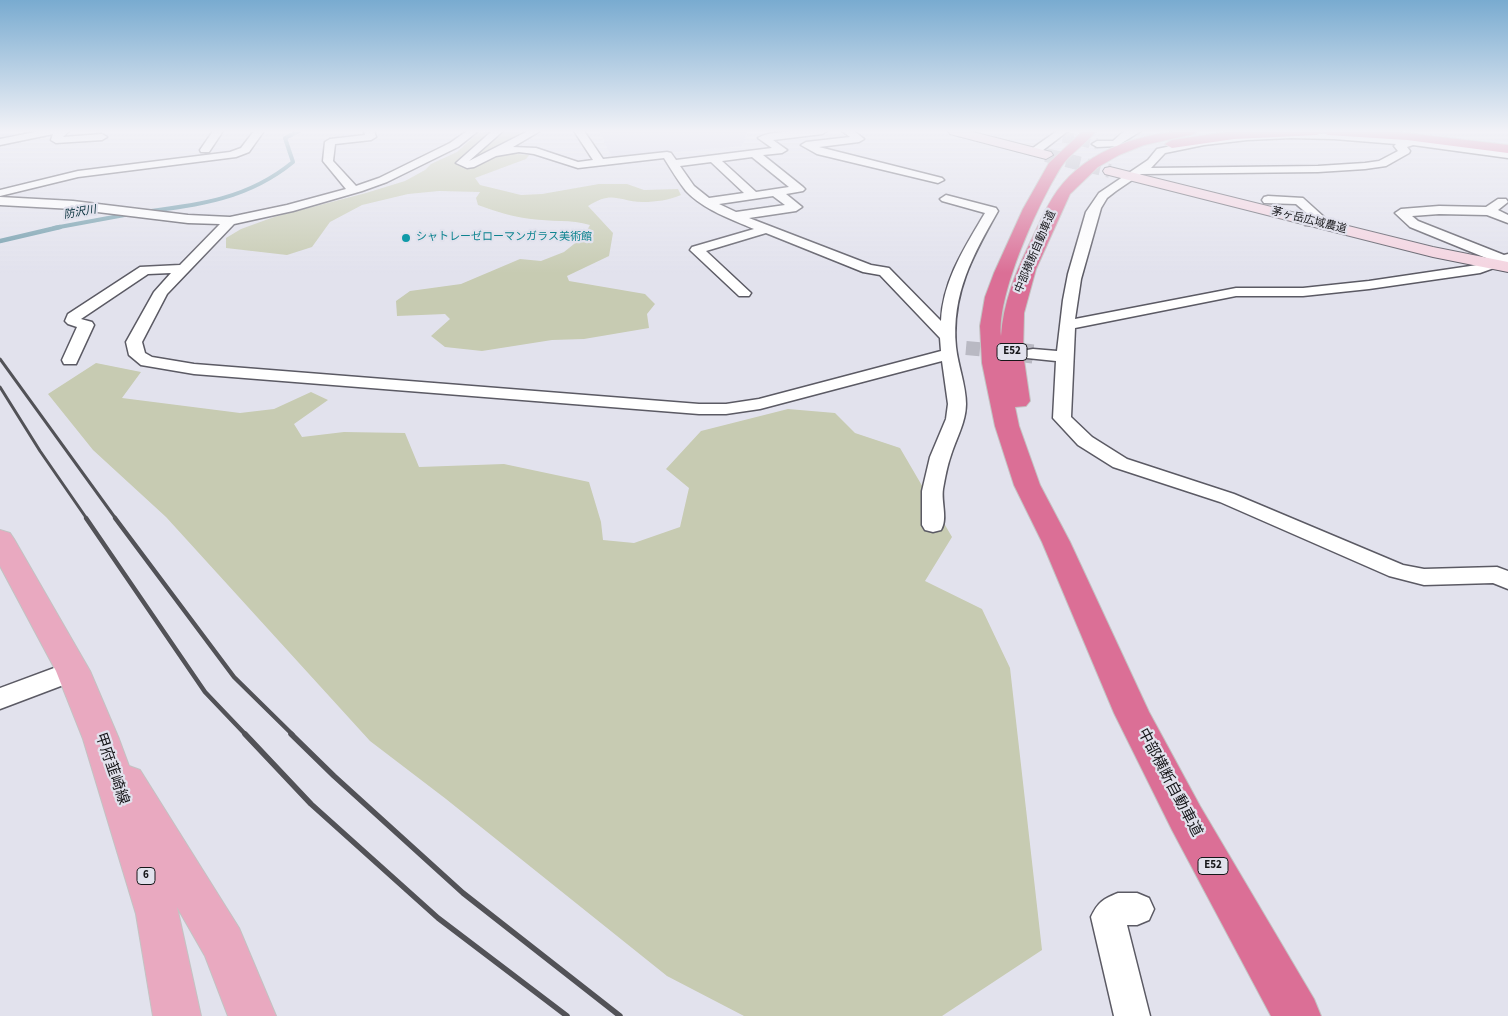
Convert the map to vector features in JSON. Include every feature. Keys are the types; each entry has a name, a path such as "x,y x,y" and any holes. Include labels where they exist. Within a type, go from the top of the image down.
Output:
{"highway":[{"name":"E52","path":"1042,189 1048,178"},
{"path":"1042,189 1053,178"},
{"name":"中部横断自動車道","path":"1056,542 1022,427 1012,365 1012,326 1017,297 1024,274 1052,213 1064,192 1078,178"},
{"name":"中部横断自動車道","path":"1042,189 1031,209 1003,273 995,298 990,326 993,363 1006,426 1027,485 1056,542 1132,713 1186,818 1297,1016"}],"main road":[{"name":"甲府韮崎線","path":"0,539 73,671 101,739 158,914 173,1011"},
{"path":"101,739 223,944 252,1016"}],"street":[{"path":"0,193 56,178"},
{"path":"343,178 353,190"},
{"path":"0,201 40,202 188,219 230,221 259,216 353,190 386,178"},
{"path":"683,178 690,188 706,202 733,216 868,269 884,271 948,345"},
{"path":"735,178 753,195"},
{"path":"706,202 799,189 786,178"},
{"path":"931,178 938,180"},
{"path":"1120,178 1097,203 1089,224 1073,284 1068,325 1062,418 1084,441 1120,463 1227,498 1397,570 1424,577 1496,575 1508,581"},
{"name":"茅ヶ岳広域農道","path":"1146,178 1309,222 1433,252 1503,262"},
{"path":"733,216 796,207 775,192"},
{"path":"933,525 932,491 940,457 955,419 957,404 948,345 949,313 953,288 966,256 992,211 946,199"},
{"path":"1268,200 1299,201 1318,217 1309,222"},
{"path":"1490,211 1502,202"},
{"path":"1503,262 1414,224 1401,213 1439,210 1490,211 1508,219"},
{"path":"230,221 161,292 134,342 137,355 147,362 233,373 699,409 726,409 760,404 948,345 966,348"},
{"path":"744,293 697,250 767,229"},
{"path":"1068,325 1236,292 1303,292 1359,286 1480,269 1503,262"},
{"path":"70,360 86,325 73,321 73,317 145,270 183,269"},
{"path":"1032,354 1066,357"},
{"path":"0,699 73,671"},
{"path":"1132,1016 1108,917 1118,910 1137,909"}],"green space":[{"path":"410,178 475,178 480,185 521,195 542,194 599,184 627,184 644,190 678,189 681,195 653,202 610,197 603,198 588,206 613,233 609,256 567,276 569,281 645,294 655,304 647,314 649,328 584,339 552,340 482,351 445,347 431,336 450,319 445,314 397,316 396,301 410,291 461,284 520,259 541,261 564,252 584,236 590,225 576,222 538,220 504,214 478,205 476,198 480,192 439,191 408,194 362,205 330,222 312,247 287,255 226,248 226,238 241,229 274,217"},
{"path":"96,363 141,372 122,398 240,413 274,409 311,392 328,400 294,424 302,437 344,432 405,433 419,467 504,464 589,482 601,522 603,540 634,543 680,527 689,488 666,469 701,431 788,409 835,413 855,433 900,448 952,537 925,581 982,609 1010,668 1042,950 942,1016 744,1016 667,976 446,799 370,741 166,517 93,450 48,394"}],"waterway":[{"name":"防沢川","path":"143,212 203,203 222,198 241,192 268,178"},
{"name":"防沢川","path":"54,228 130,214"},
{"name":"防沢川","path":"0,241 60,227"}],"tunnel":[{"path":"966,348 1033,354 1025,353"}],"railway":[{"path":"0,359 116,519"},
{"path":"0,387 40,451 87,519"},
{"path":"86,518 205,692 246,735"},
{"path":"115,518 234,677 293,735"},
{"path":"245,734 311,804 438,918 567,1016"},
{"path":"291,734 334,776 463,893 620,1016"}],"place":[{"name":"シャトレーゼローマンガラス美術館","path":"406,238"}]}
